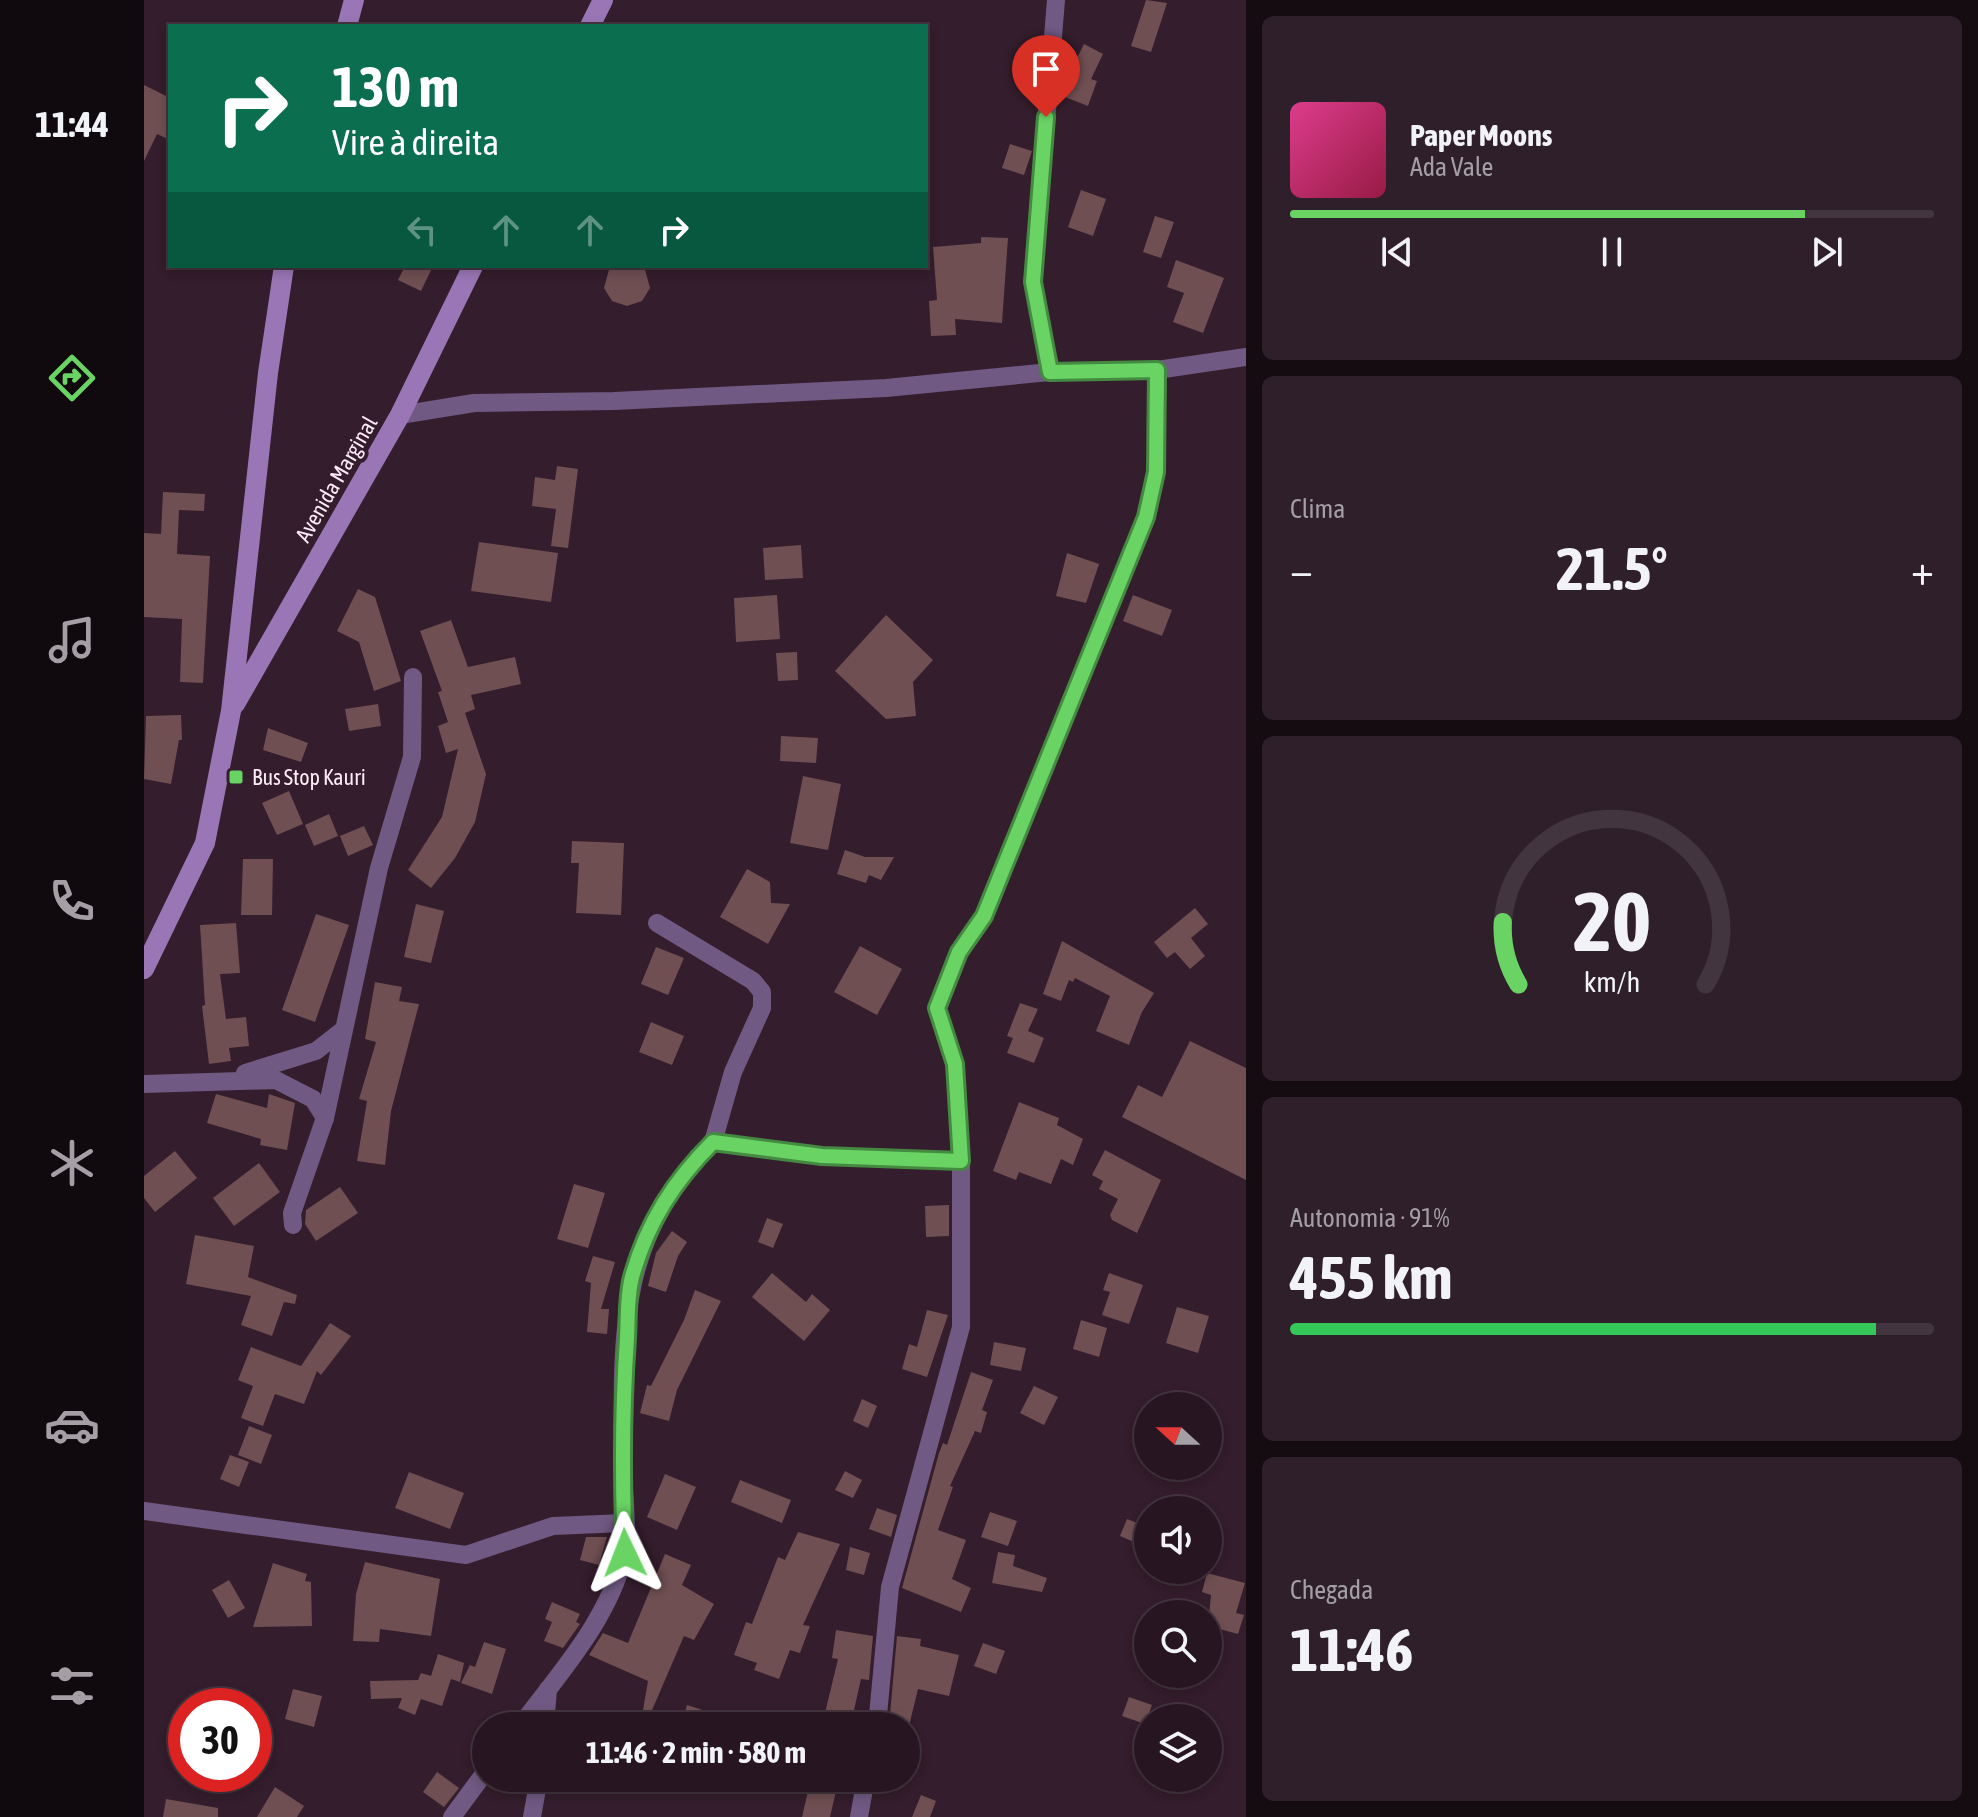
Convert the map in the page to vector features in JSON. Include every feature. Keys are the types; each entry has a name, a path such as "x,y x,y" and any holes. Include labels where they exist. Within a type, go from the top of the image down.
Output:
{"street":[{"path":"348,24 354,0"},
{"path":"591,24 603,0"},
{"path":"1050,372 1033,282 1056,0"},
{"name":"Avenida Marginal","path":"144,969 205,843 231,711 268,373 284,268"},
{"name":"Avenida Marginal","path":"231,711 400,415 472,268"},
{"path":"400,415 474,403 614,401 886,388 1050,372 1157,370 1246,357"},
{"path":"878,1712 890,1587 961,1327 961,1161 955,1064 937,1008 959,952 984,916 1146,517 1156,472 1157,370"},
{"path":"293,1225 292,1213 325,1118 379,868 412,757 413,677"},
{"path":"530,1712 607,1606 625,1553 623,1399 631,1280 646,1236 670,1189 713,1142 733,1072 762,1008 762,992 753,981 657,923"},
{"path":"219,1081 316,1051 343,1030"},
{"path":"144,1084 276,1080 313,1099 325,1118"},
{"path":"713,1142 822,1156 961,1161"},
{"path":"144,1511 466,1555 553,1526 624,1523"},
{"path":"546,1712 548,1688"},
{"path":"452,1817 472,1790"},
{"path":"532,1817 536,1792"},
{"path":"859,1817 863,1792"}],"building":[{"path":"1146,0 1167,3 1151,52 1131,46"},
{"path":"1084,44 1103,54 1091,79 1097,81 1088,106 1065,97 1077,65 1074,64"},
{"path":"144,85 168,97 168,139 157,134 144,161"},
{"path":"1010,144 1032,151 1024,175 1002,168"},
{"path":"1081,190 1106,199 1093,236 1068,227"},
{"path":"1155,216 1174,222 1161,258 1143,252"},
{"path":"981,237 1008,238 1002,323 955,319 956,335 931,336 929,301 937,300 933,247 981,243"},
{"path":"1176,260 1224,278 1203,333 1173,322 1184,293 1167,287"},
{"path":"404,268 432,268 421,291 398,280"},
{"path":"609,268 645,268 650,288 642,301 627,306 612,301 604,288"},
{"path":"557,466 578,469 568,548 551,546 556,509 532,506 535,477 555,480"},
{"path":"163,492 205,494 204,511 179,510 177,554 210,556 203,683 180,682 182,619 144,617 144,533 161,534"},
{"path":"479,542 558,553 551,602 471,591"},
{"path":"801,545 803,578 765,580 763,548"},
{"path":"1067,553 1099,564 1086,603 1056,596"},
{"path":"358,589 375,597 401,681 374,691 359,642 337,631"},
{"path":"777,595 780,639 736,642 734,598"},
{"path":"1133,595 1172,610 1162,636 1123,621"},
{"path":"886,615 933,660 913,682 916,716 886,719 835,671"},
{"path":"451,620 468,667 515,657 521,684 471,695 475,709 465,713 486,774 475,822 455,858 431,888 408,870 442,817 458,749 446,753 438,726 448,722 438,692 442,691 420,631"},
{"path":"797,652 798,680 778,681 776,653"},
{"path":"378,704 381,726 349,731 345,709"},
{"path":"181,715 182,740 179,740 171,784 144,779 146,716"},
{"path":"268,728 308,743 301,762 263,750"},
{"path":"781,736 818,738 816,763 780,761"},
{"path":"803,776 841,784 828,850 790,843"},
{"path":"289,791 303,824 277,835 262,803"},
{"path":"329,814 338,836 314,846 305,825"},
{"path":"364,826 373,845 348,856 340,836"},
{"path":"572,841 624,843 621,915 576,913 579,863 571,863"},
{"path":"845,850 865,857 894,857 881,880 869,875 866,883 837,874"},
{"path":"243,859 273,859 272,915 241,915"},
{"path":"747,869 770,882 771,903 790,904 768,944 720,917"},
{"path":"416,904 444,911 431,963 404,957"},
{"path":"1195,908 1208,924 1191,938 1205,956 1190,969 1175,952 1167,958 1154,942"},
{"path":"316,914 349,925 315,1022 282,1010"},
{"path":"236,923 240,973 220,974 226,1019 246,1017 249,1046 229,1048 231,1061 209,1064 202,1006 205,1005 200,925"},
{"path":"1062,941 1154,993 1142,1012 1129,1045 1096,1031 1110,996 1075,978 1073,982 1069,980 1061,1001 1043,994"},
{"path":"860,946 902,969 877,1015 834,992"},
{"path":"656,947 684,958 668,995 641,984"},
{"path":"375,982 402,987 399,1001 419,1004 391,1111 385,1165 357,1161 367,1101 359,1099 376,1042 365,1039"},
{"path":"1020,1003 1038,1009 1028,1031 1044,1038 1034,1063 1007,1053 1013,1038 1007,1036"},
{"path":"651,1022 684,1036 672,1065 639,1052"},
{"path":"1190,1041 1246,1068 1246,1180 1122,1117 1138,1085 1162,1097"},
{"path":"216,1094 267,1108 269,1094 295,1103 287,1150 260,1145 261,1139 207,1123"},
{"path":"1019,1102 1059,1118 1057,1125 1083,1139 1073,1165 1061,1159 1051,1184 1019,1172 1016,1180 993,1171"},
{"path":"1105,1150 1161,1180 1137,1233 1112,1220 1110,1215 1118,1199 1099,1189 1103,1181 1092,1175"},
{"path":"175,1151 197,1178 155,1212 144,1198 144,1176"},
{"path":"259,1163 280,1192 234,1226 213,1198"},
{"path":"574,1184 605,1193 588,1248 557,1239"},
{"path":"340,1187 358,1213 316,1241 305,1224 306,1210"},
{"path":"949,1205 949,1236 926,1237 925,1206"},
{"path":"767,1218 783,1224 773,1248 758,1242"},
{"path":"672,1231 687,1242 678,1256 666,1292 648,1286 656,1253"},
{"path":"195,1235 254,1246 248,1277 297,1295 295,1304 284,1302 272,1336 241,1325 251,1296 186,1284"},
{"path":"593,1256 615,1262 601,1309 609,1309 607,1334 587,1332 591,1283 585,1281"},
{"path":"772,1273 806,1302 812,1294 830,1310 804,1341 752,1297"},
{"path":"1109,1273 1143,1285 1129,1324 1102,1315 1110,1292 1103,1290"},
{"path":"695,1290 721,1301 677,1390 669,1421 640,1413 647,1385 651,1386 684,1320"},
{"path":"1177,1307 1209,1316 1198,1353 1166,1343"},
{"path":"927,1310 948,1315 927,1377 902,1369 909,1344 917,1347"},
{"path":"1081,1320 1107,1328 1099,1357 1073,1349"},
{"path":"330,1323 351,1336 321,1375 317,1371 304,1404 275,1394 263,1426 241,1418 253,1386 238,1380 251,1347 301,1366"},
{"path":"994,1342 1026,1348 1021,1371 990,1365"},
{"path":"971,1372 993,1380 982,1410 987,1412 981,1433 975,1431 950,1486 953,1487 938,1530 966,1540 952,1579 971,1588 961,1612 902,1588 939,1453 943,1443 947,1445"},
{"path":"1034,1386 1058,1397 1044,1425 1020,1413"},
{"path":"862,1399 877,1406 868,1428 853,1421"},
{"path":"249,1426 272,1435 261,1464 238,1455"},
{"path":"230,1455 249,1462 239,1487 220,1479"},
{"path":"845,1471 862,1480 853,1498 835,1490"},
{"path":"409,1472 464,1493 450,1529 395,1508"},
{"path":"665,1474 696,1487 677,1530 647,1517"},
{"path":"740,1480 791,1500 782,1523 731,1502"},
{"path":"877,1508 897,1515 891,1537 869,1529"},
{"path":"990,1512 1017,1521 1008,1546 981,1537"},
{"path":"1127,1519 1134,1522 1134,1542 1120,1536"},
{"path":"798,1532 840,1544 803,1625 810,1626 800,1653 790,1650 779,1679 754,1670 757,1663 734,1655 746,1622 752,1624 778,1557 785,1560"},
{"path":"586,1537 607,1537 599,1565 580,1560"},
{"path":"850,1547 870,1553 864,1575 846,1570"},
{"path":"998,1552 1015,1555 1013,1566 1047,1578 1042,1592 992,1583"},
{"path":"665,1554 691,1565 682,1585 714,1604 694,1640 684,1636 651,1712 643,1712 648,1681 589,1655 603,1633 628,1643"},
{"path":"365,1562 440,1579 431,1636 380,1629 379,1642 353,1641 356,1594"},
{"path":"273,1563 307,1574 305,1581 311,1582 312,1626 253,1627"},
{"path":"1222,1577 1245,1583 1236,1613 1244,1615 1238,1634 1222,1630 1222,1600 1211,1600 1211,1595 1202,1592 1204,1584 1222,1584"},
{"path":"229,1580 245,1608 228,1618 212,1590"},
{"path":"552,1602 580,1614 576,1622 580,1624 563,1648 544,1641 552,1622 545,1619"},
{"path":"836,1630 873,1636 869,1680 861,1679 854,1712 825,1712 838,1659 832,1658"},
{"path":"897,1636 921,1639 920,1646 959,1655 949,1696 918,1689 912,1712 890,1712"},
{"path":"484,1642 506,1649 492,1694 461,1683 470,1665 475,1667"},
{"path":"983,1643 1005,1651 996,1674 974,1666"},
{"path":"438,1654 464,1663 460,1682 451,1679 442,1706 421,1699 415,1715 398,1708 402,1698 371,1699 370,1681 418,1680 421,1673 431,1676"},
{"path":"293,1689 322,1696 314,1727 285,1719"},
{"path":"1129,1697 1149,1704 1134,1704 1134,1720 1122,1716"},
{"path":"687,1705 709,1712 685,1712"},
{"path":"437,1772 459,1788 444,1807 423,1792"},
{"path":"275,1787 304,1806 297,1817 257,1817"},
{"path":"808,1792 836,1792 830,1817 802,1817"},
{"path":"921,1795 936,1801 930,1817 912,1817"},
{"path":"166,1799 218,1808 218,1817 163,1817"}],"place":[{"name":"Bus Stop Kauri","path":"236,777"}],"route":[{"path":"625,1553 623,1399 631,1280 646,1236 670,1189 713,1142 822,1156 961,1161 955,1064 937,1008 959,952 984,916 1090,660 1146,517 1156,472 1157,370 1050,372 1033,282 1046,117"}]}
